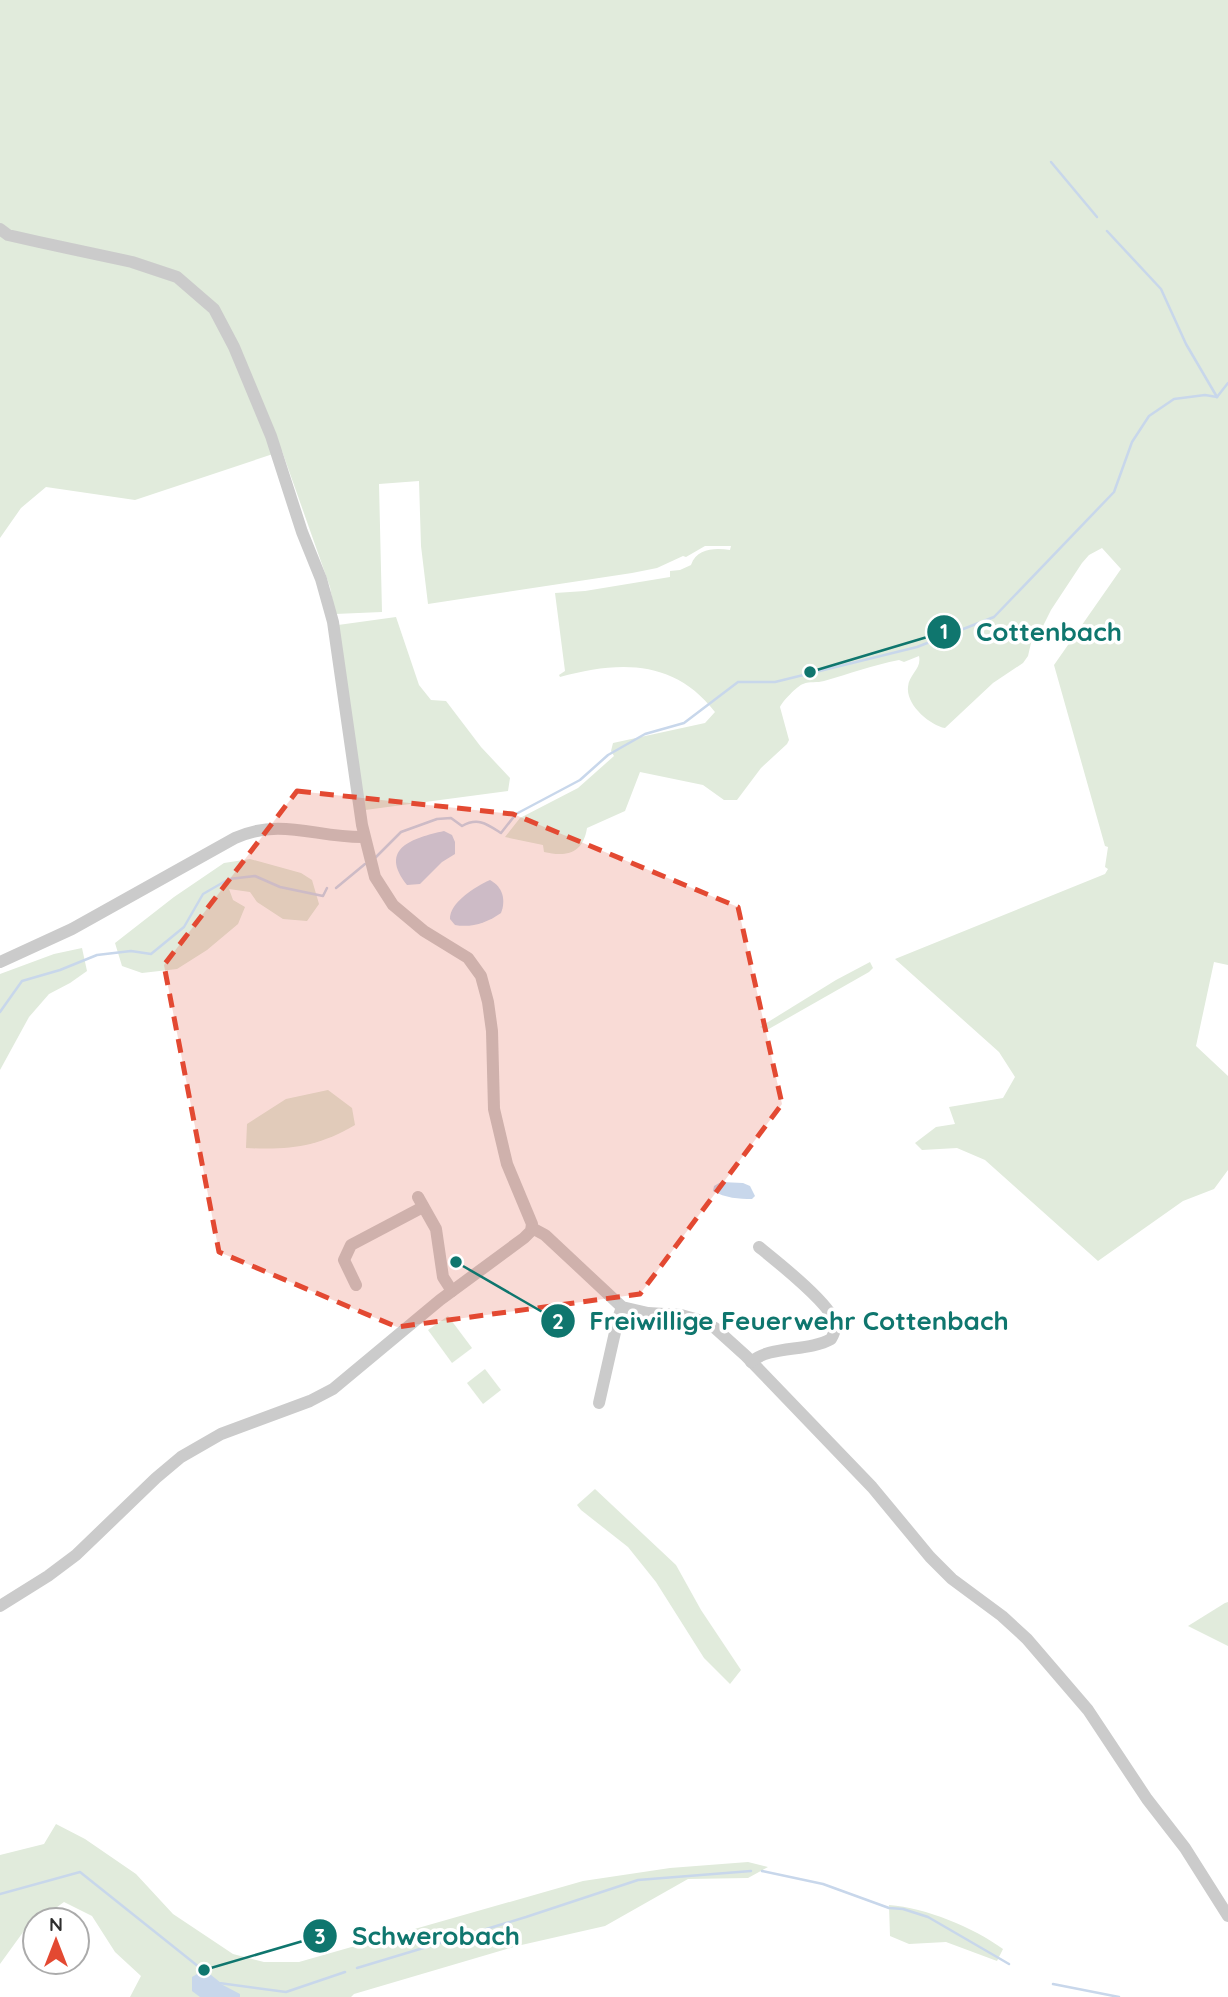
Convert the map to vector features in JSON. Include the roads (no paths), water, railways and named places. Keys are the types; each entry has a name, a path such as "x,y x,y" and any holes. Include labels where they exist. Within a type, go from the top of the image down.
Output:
{"street":[{"path":"0,229 8,234 132,262 177,277 214,309 234,347 271,436 321,579 333,622 364,837 375,877 386,898 425,931 468,958 481,976 492,1031 494,1109 508,1164 532,1228 524,1238 452,1291 333,1390 221,1434 181,1457 76,1555 0,1606"},
{"path":"0,962 72,929 254,830 275,827 364,837"},
{"path":"356,1285 344,1260 351,1245 420,1202 436,1229 443,1278 452,1291"},
{"path":"532,1228 545,1235 622,1307 648,1313 681,1315 702,1321 715,1328 751,1362 872,1487 930,1557 952,1579 1002,1616 1043,1657 1088,1710 1147,1799 1185,1848 1228,1916"},
{"path":"751,1362 759,1356 822,1344 831,1339 836,1327 833,1317 805,1286 759,1247"},
{"path":"599,1403 622,1307"}],"water":[{"path":"444,831 452,835 455,854 442,862 420,884 407,885 396,862 398,854 411,841"},
{"path":"490,880 498,886 502,894 501,913 479,924 455,925 450,919 454,907 471,891"},
{"path":"721,1182 743,1183 750,1186 755,1196 752,1199 737,1198 713,1191 714,1186"},
{"path":"204,1970 219,1983 240,1994 240,1997 200,1997 192,1991 192,1977"}],"waterway":[{"path":"1051,162 1097,217"},
{"path":"1107,231 1161,289 1186,344 1217,397"},
{"path":"1217,397 1228,383"},
{"path":"375,858 401,832 437,819 451,818 462,826 473,822 482,823 501,833 516,814 580,780 608,755 645,734 684,723 738,682 775,682 917,647 994,617 1114,492 1132,442 1149,416 1174,399 1205,395 1217,397"},
{"path":"336,888 365,864"},
{"path":"0,1012 22,981 97,955 131,951 151,954 184,927 203,894 229,879 255,876 280,887 323,896 327,888"},
{"path":"357,1968 638,1880 751,1871"},
{"path":"762,1871 823,1884 889,1908 903,1909 928,1917 1009,1964"},
{"path":"0,1894 80,1872 219,1983 286,1992 345,1972"},
{"path":"1053,1984 1119,1997"}],"place":[{"name":"Cottenbach","path":"810,672"},
{"name":"Freiwillige Feuerwehr Cottenbach","path":"456,1262"},
{"name":"Schwerobach","path":"204,1970"}]}
